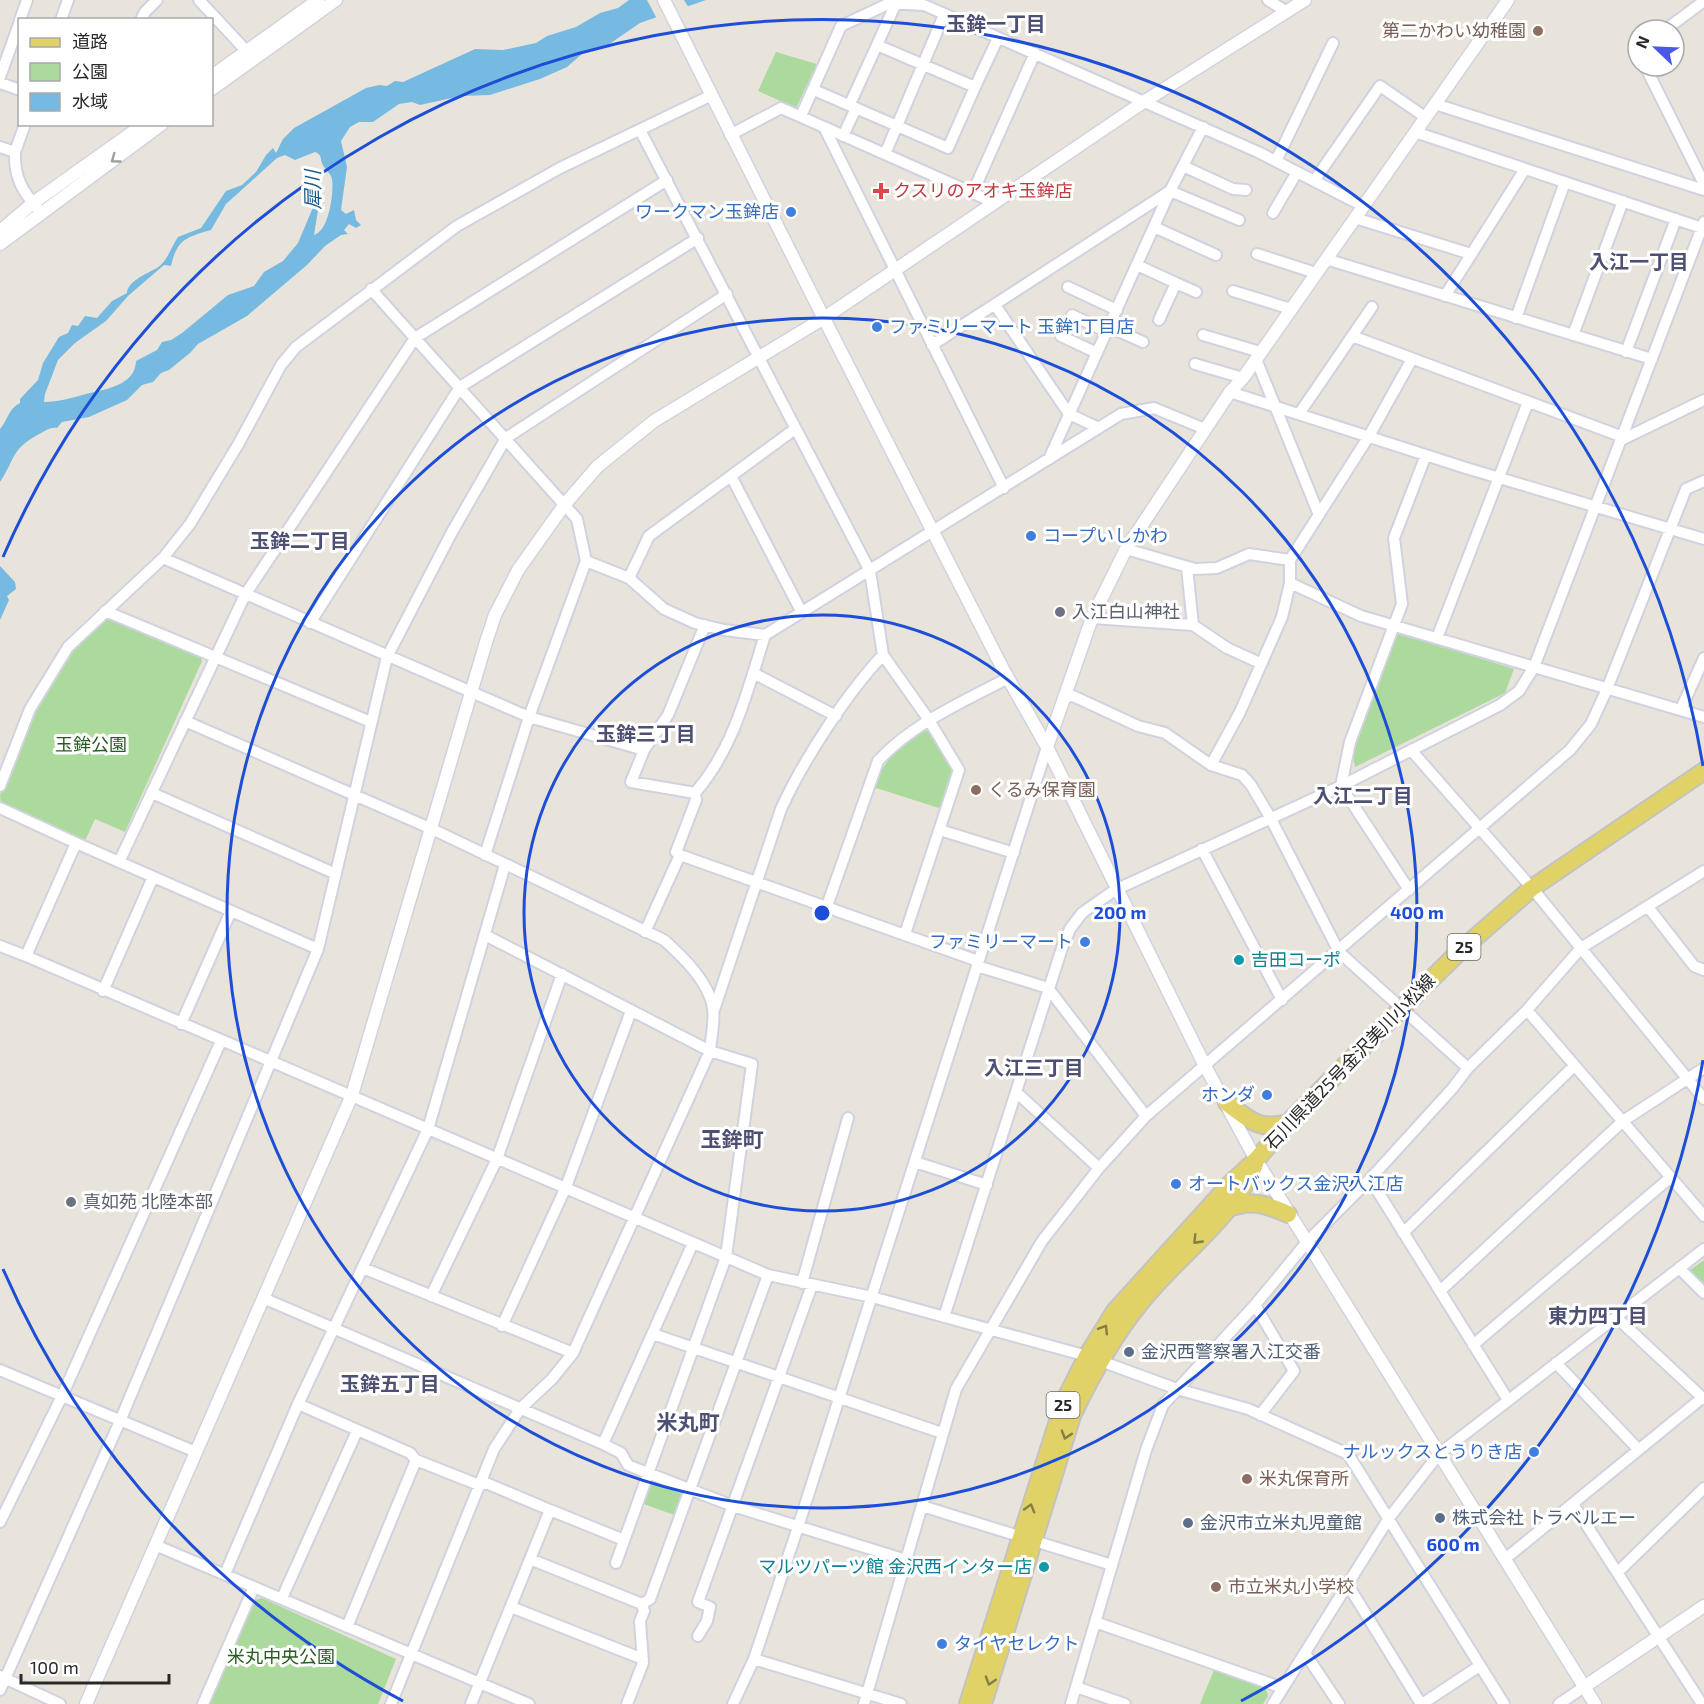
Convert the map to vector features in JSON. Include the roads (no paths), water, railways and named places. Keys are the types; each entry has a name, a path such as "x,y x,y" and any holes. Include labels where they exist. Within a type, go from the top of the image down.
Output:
{"main road":[{"name":"石川県道25号金沢美川小松線","path":"1093,1358 1115,1311 1232,1182 1256,1160 1287,1123 1462,949 1532,888 1704,771"},
{"path":"1227,1103 1255,1124 1266,1127 1287,1123"},
{"name":"石川県道25号金沢美川小松線","path":"982,1704 1064,1402 1093,1358 1140,1302 1227,1209 1246,1185 1256,1160"},
{"path":"1227,1209 1244,1203 1260,1203 1288,1214"},
{"name":"石川県道25号金沢美川小松線","path":"968,1704 1028,1539"}],"street":[{"path":"21,18 27,0"},
{"path":"63,18 68,0"},
{"path":"142,18 157,0"},
{"path":"199,0 250,55"},
{"path":"213,88 318,0"},
{"path":"213,75 250,55 336,0"},
{"path":"664,0 700,69 730,135 1008,678 1047,747 1115,890 1256,1160 1595,1704"},
{"path":"1268,0 1287,12"},
{"path":"86,1704 352,1095 432,829 470,693 495,615 518,570 566,504 598,466 654,421 824,318 1145,101 1305,0"},
{"path":"734,1704 754,1659 798,1527 1047,747 1092,618 1126,549 1205,429 1508,0"},
{"path":"1681,18 1704,1"},
{"path":"801,116 841,26 890,3 924,4 944,15 1203,127 1276,161 1363,206"},
{"path":"843,136 877,45 896,3"},
{"path":"885,154 944,15"},
{"path":"0,77 18,26"},
{"path":"814,90 948,148 998,38"},
{"path":"1276,161 1333,43"},
{"path":"877,45 975,87"},
{"path":"973,192 1035,53"},
{"path":"1651,78 1704,184"},
{"path":"0,83 18,89"},
{"path":"1314,181 1380,86 1425,117"},
{"path":"0,786 30,709 68,647 163,558 190,524 239,443 281,365 296,347 457,226 560,168 712,95"},
{"path":"1435,104 1704,190"},
{"path":"730,135 781,108 993,202"},
{"path":"24,126 15,152 15,171 24,193 37,208"},
{"path":"0,244 37,208 141,126"},
{"path":"0,231 159,126"},
{"path":"824,127 1004,488"},
{"path":"1049,459 1170,191 1203,127"},
{"path":"640,130 870,571 883,655 929,720 959,770 905,934"},
{"path":"944,1317 1048,988 1070,928 1082,913 1115,890 1341,786 1500,705 1519,692 1534,667 1703,225 1676,219 1415,132"},
{"path":"0,147 15,152"},
{"path":"1183,166 1233,189 1246,190"},
{"path":"1445,296 1525,169"},
{"path":"1273,213 1297,172"},
{"path":"119,862 245,595 415,338 667,180"},
{"path":"1516,318 1565,182"},
{"path":"932,345 1170,191"},
{"path":"1170,191 1239,220"},
{"path":"1573,335 1623,201"},
{"path":"1355,218 1471,254"},
{"path":"1626,352 1676,219"},
{"path":"1154,227 1216,255"},
{"path":"310,623 460,387 698,238"},
{"path":"1257,254 1316,273"},
{"path":"1326,259 1652,359"},
{"path":"1137,265 1196,292"},
{"path":"1159,320 1176,283"},
{"path":"1068,287 1117,310"},
{"path":"372,289 566,504 577,519 586,561 529,717 484,855"},
{"path":"1233,291 1291,309"},
{"path":"0,1690 2,1677 120,1421 318,950 387,657 452,532 506,438 727,294"},
{"path":"995,305 1069,414 1099,428"},
{"path":"1299,414 1372,307"},
{"path":"1072,315 1143,342"},
{"path":"1203,335 1258,356 1319,515"},
{"path":"1061,336 1097,353"},
{"path":"1352,336 1622,438 1704,400"},
{"path":"1211,765 1240,712 1282,617 1290,583 1290,560 1369,436 1412,359"},
{"path":"1195,364 1243,378"},
{"path":"1230,392 1498,478 1704,539"},
{"path":"1437,638 1528,402"},
{"path":"1146,1116 1048,988 676,852 696,800 695,793 712,773 738,723 765,635 1120,414 1154,408 1205,429"},
{"path":"628,578 649,536 795,429"},
{"path":"1409,890 1341,786 1350,742 1402,604 1395,538 1426,455"},
{"path":"731,476 801,611"},
{"path":"866,1699 956,1389 1042,1241 1100,1168 1146,1116 1204,1064 1339,952 1570,750 1591,724 1607,689 1686,489 1704,481"},
{"path":"1126,549 1187,568 1217,568 1249,554 1290,560"},
{"path":"163,558 529,717 644,750"},
{"path":"586,561 628,578 664,609 705,626 765,635"},
{"path":"1187,568 1193,625"},
{"path":"1290,583 1361,616 1704,717"},
{"path":"105,611 371,722"},
{"path":"1092,618 1193,625 1227,648 1260,663"},
{"path":"695,793 631,782 644,750 668,715 705,626"},
{"path":"391,1704 494,1449 520,1409 552,1378 573,1353 710,1051 714,1010 781,809 791,787 836,716 883,655"},
{"path":"1681,709 1703,657"},
{"path":"753,673 836,716"},
{"path":"827,906 878,761 894,743 929,720 1008,678"},
{"path":"1065,697 1073,696 1138,726 1164,733 1211,765 1242,775 1251,785 1270,817 1339,952 1403,1007 1468,1068"},
{"path":"185,721 432,829 664,940 679,954 707,989 714,1010"},
{"path":"1411,750 1532,888 1704,1099"},
{"path":"152,793 336,874"},
{"path":"0,808 318,950"},
{"path":"940,830 1014,853"},
{"path":"26,956 76,843"},
{"path":"1202,849 1282,1000"},
{"path":"645,932 680,855"},
{"path":"225,1574 298,1404 428,1129 506,865"},
{"path":"1071,1704 1155,1424 1163,1405 1255,1305 1307,1242 1370,1179 1452,1089 1468,1068 1527,1010 1581,948 1704,871"},
{"path":"103,991 153,877"},
{"path":"1648,907 1704,977"},
{"path":"181,1024 231,911"},
{"path":"485,935 710,1051 752,1064 726,1257 616,1563"},
{"path":"0,946 768,1275 872,1297 1093,1358 1177,1389 1248,1409 1347,1454 1389,1518 1478,1667 1504,1704"},
{"path":"431,1296 497,1159 562,974"},
{"path":"1527,1010 1704,1216"},
{"path":"502,1326 566,1187 632,1011"},
{"path":"0,1522 62,1396 220,1041"},
{"path":"1403,1233 1575,1066"},
{"path":"1440,1291 1623,1121 1704,1068"},
{"path":"1017,1092 1100,1168"},
{"path":"698,1636 710,1607 698,1602 779,1377 807,1284 848,1118"},
{"path":"915,1162 987,1185"},
{"path":"1473,1345 1671,1177"},
{"path":"1370,1179 1508,1400"},
{"path":"603,1444 693,1243"},
{"path":"1273,1704 1389,1518 1439,1454 1704,1249"},
{"path":"363,1268 573,1353"},
{"path":"1679,1268 1704,1293"},
{"path":"642,1604 650,1599 768,1275"},
{"path":"263,1298 334,1331 603,1444 621,1453 628,1465 690,1487 733,1506 906,1560"},
{"path":"1255,1305 1294,1371 1260,1415"},
{"path":"1505,1559 1638,1449 1703,1399 1616,1317"},
{"path":"653,1334 942,1433"},
{"path":"1556,1364 1638,1449"},
{"path":"0,1370 196,1452"},
{"path":"298,1404 410,1453 416,1460 479,1485 486,1484 624,1540"},
{"path":"282,1598 357,1431"},
{"path":"347,1627 416,1460"},
{"path":"1619,1571 1704,1488"},
{"path":"1573,1504 1619,1571 1702,1704"},
{"path":"922,1506 1112,1565"},
{"path":"471,1704 550,1510"},
{"path":"155,1545 529,1704"},
{"path":"530,1559 642,1604"},
{"path":"1348,1585 1422,1704 1478,1667"},
{"path":"203,1704 254,1587"},
{"path":"627,1704 643,1659 640,1622 644,1611 642,1604"},
{"path":"1559,1704 1704,1606"},
{"path":"510,1607 643,1659"},
{"path":"1095,1622 1283,1688"},
{"path":"1305,1653 1339,1704"},
{"path":"754,1659 866,1699 902,1704"},
{"path":"2,1677 60,1704"},
{"path":"1076,1688 1125,1704"}],"water":[{"path":"629,0 706,0 640,23 608,45 582,54 567,67 540,79 490,95 461,96 420,105 412,102 399,104 373,122 359,122 350,127 341,141 347,167 341,210 346,214 354,210 356,220 361,225 356,228 349,224 344,230 348,234 341,235 325,246 307,265 247,316 198,344 153,382 142,385 127,400 89,417 62,422 57,428 52,428 30,440 18,450 0,482 0,429 10,412 20,403 20,399 38,380 43,363 59,337 68,333 72,325 78,326 85,316 97,318 112,301 127,293 135,281 157,268 166,258 178,237 201,228 226,191 242,185 256,172 273,148 276,153 283,139 294,128 366,88 387,86 395,81 403,82 475,49 503,50 536,43 547,36 576,27 600,13 618,8","holes":["317,153 331,177 332,185 327,219 319,232 314,235 318,210 314,205 298,243 283,261 264,272 254,286 228,295 182,333 171,340 162,342 157,350 136,361 134,369 125,381 65,400 44,402 58,360 75,343 106,321 128,296 164,265 171,266 176,250 184,240 211,230 226,204 277,158 285,155 295,160"]},
{"path":"0,566 15,582 16,589 7,596 9,600 0,620"}],"place":[{"name":"第二かわい幼稚園","path":"1538,31"},
{"name":"クスリのアオキ玉鉾店","path":"881,191"},
{"name":"ワークマン玉鉾店","path":"791,212"},
{"name":"ファミリーマート 玉鉾1丁目店","path":"877,327"},
{"name":"コープいしかわ","path":"1031,536"},
{"name":"入江白山神社","path":"1060,612"},
{"name":"くるみ保育園","path":"976,790"},
{"name":"ファミリーマート","path":"1085,942"},
{"name":"吉田コーポ","path":"1239,960"},
{"name":"ホンダ","path":"1267,1095"},
{"name":"オートバックス金沢入江店","path":"1176,1184"},
{"name":"真如苑 北陸本部","path":"71,1202"},
{"name":"金沢西警察署入江交番","path":"1129,1352"},
{"name":"ナルックスとうりき店","path":"1534,1452"},
{"name":"米丸保育所","path":"1247,1479"},
{"name":"株式会社 トラベルエー","path":"1440,1518"},
{"name":"金沢市立米丸児童館","path":"1188,1523"},
{"name":"マルツパーツ館 金沢西インター店","path":"1044,1567"},
{"name":"市立米丸小学校","path":"1216,1587"},
{"name":"タイヤセレクト","path":"942,1644"}],"district":[{"name":"玉鉾一丁目","path":"996,24"},
{"name":"入江一丁目","path":"1639,262"},
{"name":"玉鉾二丁目","path":"300,541"},
{"name":"玉鉾三丁目","path":"646,734"},
{"name":"入江二丁目","path":"1363,796"},
{"name":"入江三丁目","path":"1034,1068"},
{"name":"玉鉾町","path":"732,1140"},
{"name":"東力四丁目","path":"1598,1316"},
{"name":"玉鉾五丁目","path":"390,1384"},
{"name":"米丸町","path":"688,1423"}],"water label":[{"name":"犀川","path":"313,190"}],"park label":[{"name":"玉鉾公園","path":"91,745"},
{"name":"米丸中央公園","path":"281,1657"}]}
